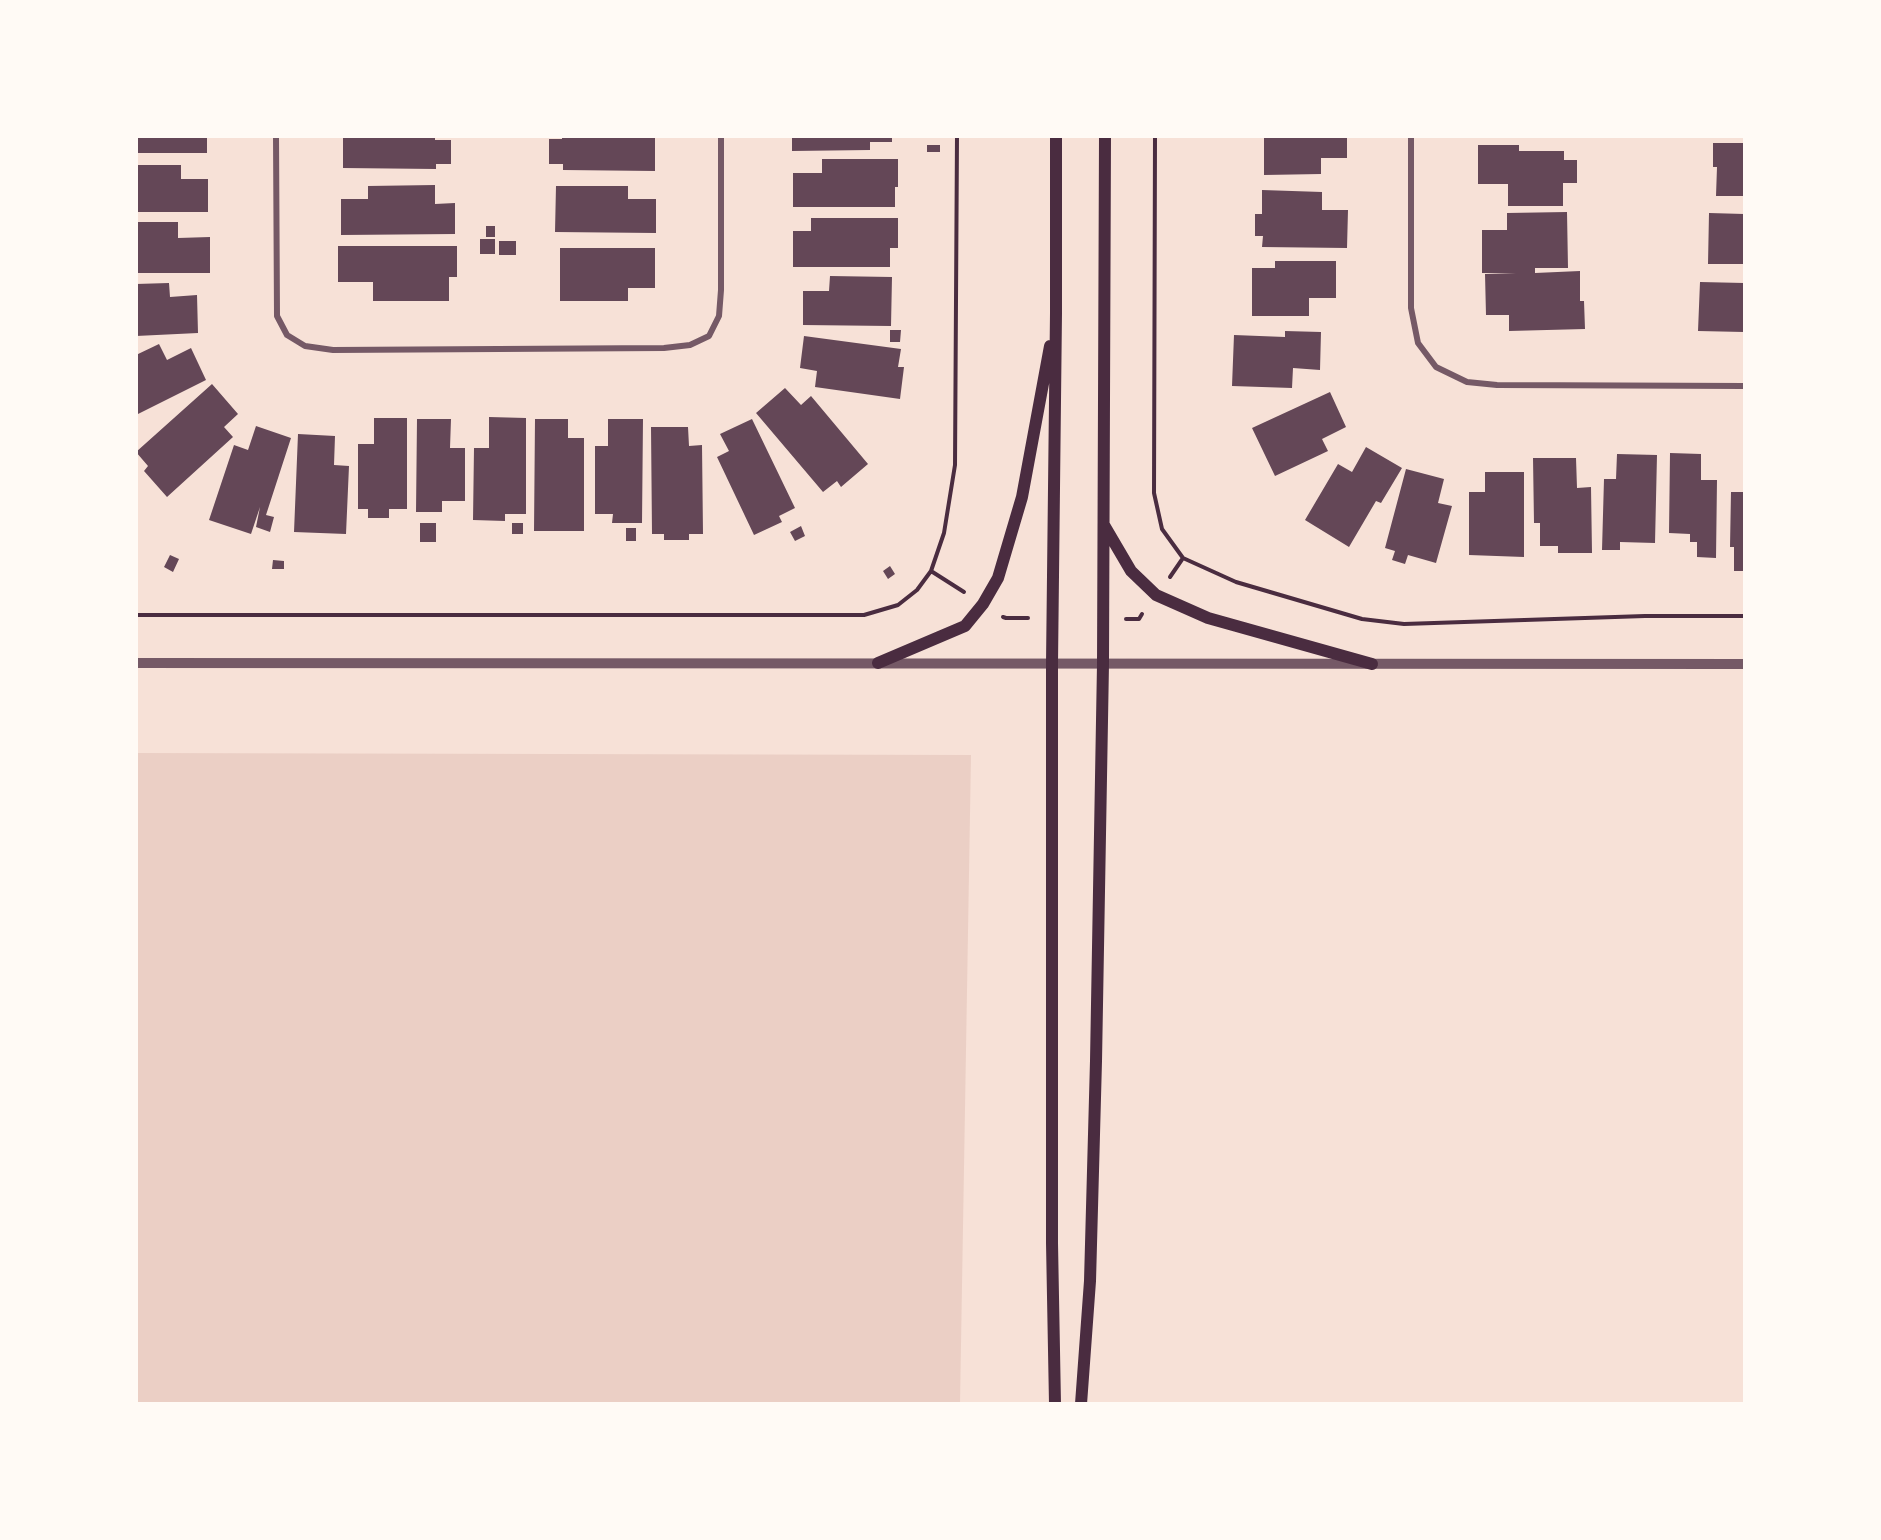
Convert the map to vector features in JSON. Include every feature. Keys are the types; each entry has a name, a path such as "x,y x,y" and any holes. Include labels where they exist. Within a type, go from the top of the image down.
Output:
{"main road":[{"path":"1055,1404 1052,1243 1052,663 1056,136"},
{"path":"1081,1404 1090,1281 1103,664 1106,136"},
{"path":"878,663 965,626 983,604 999,578 1022,497 1056,313"},
{"path":"1104,524 1131,571 1156,595 1208,618 1372,664"}],"street":[{"path":"276,136 277,316 287,335 305,346 333,350 663,348 690,345 710,336 719,316 721,290 721,136"},
{"path":"1411,136 1411,308 1418,343 1436,367 1467,382 1497,385 1744,386"},
{"path":"136,663 1744,664"}],"path":[{"path":"136,615 864,615 898,605 917,590 931,571 944,533 955,465 957,136"},
{"path":"1155,136 1154,493 1162,529 1183,558 1236,582 1362,619 1404,624 1646,616 1744,616"},
{"path":"931,571 964,592"}],"shaded area":[{"path":"137,753 971,755 960,1403 137,1403"}],"building":[{"path":"136,136 207,136 207,153 136,153"},
{"path":"343,136 435,136 435,140 451,140 451,164 436,164 436,169 343,168"},
{"path":"562,136 655,136 655,171 563,170 563,164 549,164 549,139 562,139"},
{"path":"792,136 892,136 892,142 870,142 870,150 792,151"},
{"path":"1264,136 1347,136 1347,158 1321,158 1321,174 1264,175"},
{"path":"1713,143 1744,143 1744,196 1716,196 1717,167 1713,167"},
{"path":"927,145 940,145 940,152 927,152"},
{"path":"1478,145 1519,145 1519,151 1564,151 1564,160 1577,160 1577,183 1563,183 1563,206 1508,206 1508,184 1478,184"},
{"path":"822,159 898,159 895,207 793,207 793,173 822,173"},
{"path":"136,165 181,165 181,179 208,179 208,212 136,212"},
{"path":"435,185 435,204 455,203 455,234 341,235 341,199 368,199 368,186"},
{"path":"556,186 628,186 628,199 656,199 656,233 555,232"},
{"path":"1262,190 1322,192 1322,210 1348,210 1347,248 1262,247 1263,236 1255,236 1255,214 1262,214"},
{"path":"1567,212 1568,268 1535,268 1535,273 1580,271 1580,301 1584,301 1585,329 1509,331 1509,315 1486,315 1485,274 1516,273 1482,273 1482,230 1507,230 1507,213"},
{"path":"1709,213 1744,214 1744,264 1708,264"},
{"path":"811,218 898,218 898,248 890,248 890,267 793,267 793,231 811,231"},
{"path":"136,222 178,222 178,238 210,237 210,273 136,273"},
{"path":"486,226 495,226 495,237 486,237"},
{"path":"480,239 495,239 495,254 480,254"},
{"path":"499,241 516,241 516,255 499,255"},
{"path":"338,246 457,246 457,277 449,277 449,301 373,301 373,282 338,282"},
{"path":"560,248 655,248 655,288 628,288 628,301 560,301"},
{"path":"1275,261 1336,261 1336,298 1309,298 1309,316 1252,316 1252,268 1275,268"},
{"path":"830,276 892,277 891,326 803,325 803,291 829,291"},
{"path":"1700,282 1744,283 1744,332 1698,331"},
{"path":"169,283 170,297 197,295 198,333 136,336 136,284"},
{"path":"890,330 901,330 900,342 890,342"},
{"path":"1285,331 1321,332 1320,370 1293,368 1292,388 1232,386 1234,335 1285,337"},
{"path":"804,336 901,349 898,367 904,367 900,399 815,387 817,371 800,368"},
{"path":"159,344 167,360 191,348 206,380 136,415 136,355"},
{"path":"212,384 238,414 224,427 233,437 167,497 144,471 148,466 136,452"},
{"path":"785,388 801,405 811,396 868,464 841,487 837,481 823,492 756,413"},
{"path":"1330,392 1346,427 1322,439 1328,451 1275,476 1252,428"},
{"path":"489,417 526,418 526,514 505,514 505,521 473,520 474,448 489,448"},
{"path":"374,418 407,418 407,509 389,509 389,518 368,518 368,509 358,509 358,444 374,444"},
{"path":"417,419 451,419 450,448 465,448 465,501 442,501 442,512 416,512"},
{"path":"535,419 568,419 568,438 584,438 584,531 534,531"},
{"path":"608,419 643,419 642,523 612,523 613,514 595,514 595,446 608,446"},
{"path":"752,419 795,508 779,516 782,522 754,535 717,457 729,451 720,434"},
{"path":"256,426 291,438 266,515 274,517 270,532 256,527 260,507 251,534 209,520 234,445 248,450"},
{"path":"651,427 688,427 689,446 702,445 703,534 689,534 689,540 664,540 664,534 652,534"},
{"path":"298,434 335,436 334,465 349,466 346,534 294,532"},
{"path":"1366,447 1402,468 1381,503 1376,501 1349,547 1305,520 1338,464 1352,472"},
{"path":"1670,453 1701,454 1701,480 1717,480 1716,558 1697,557 1697,542 1690,542 1690,534 1669,533"},
{"path":"1617,454 1657,455 1655,543 1620,542 1620,550 1602,550 1604,479 1616,479"},
{"path":"1533,458 1576,458 1577,488 1591,487 1592,553 1558,553 1558,546 1540,546 1540,523 1534,523"},
{"path":"1406,469 1444,479 1438,503 1452,506 1436,563 1408,555 1405,564 1392,560 1395,551 1385,548"},
{"path":"1485,472 1524,472 1524,557 1469,555 1469,492 1485,492"},
{"path":"1731,492 1744,492 1744,571 1734,571 1734,547 1730,547"},
{"path":"420,523 436,523 436,542 420,542"},
{"path":"512,523 523,523 523,534 512,534"},
{"path":"801,526 805,536 795,541 790,532"},
{"path":"626,528 636,528 636,541 626,541"},
{"path":"170,555 179,559 173,572 164,567"},
{"path":"273,560 284,561 284,569 272,569"},
{"path":"890,566 895,574 888,579 883,571"}]}
